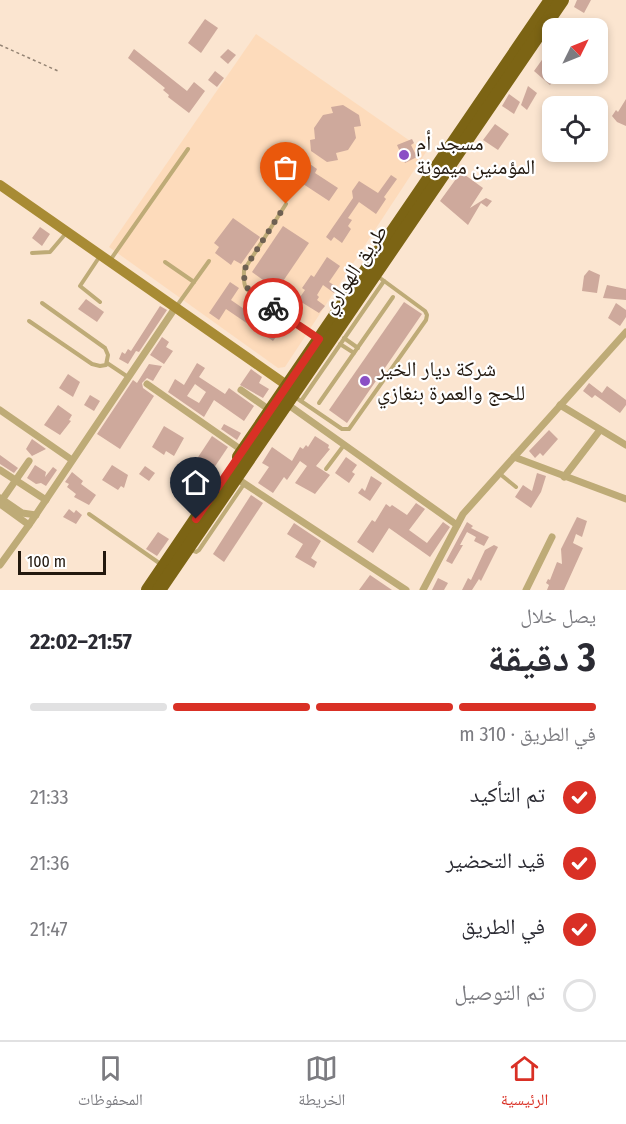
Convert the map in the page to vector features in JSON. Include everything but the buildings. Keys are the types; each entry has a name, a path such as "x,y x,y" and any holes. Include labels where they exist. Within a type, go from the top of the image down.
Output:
{"highway":[{"name":"طريق الهواري","path":"148,590 271,411 292,397 319,339 551,0"},
{"name":"طريق الهواري","path":"159,590 240,481 292,397 380,278 562,0"}],"street":[{"path":"0,185 175,308 292,397 344,444 457,525"},
{"path":"0,565 175,308"},
{"path":"423,590 457,525 470,507 626,332"},
{"path":"147,384 243,451"},
{"path":"241,390 271,411"},
{"path":"560,405 626,445"},
{"path":"0,410 72,460"},
{"path":"564,477 600,430"},
{"path":"514,457 626,499"},
{"path":"1,501 29,461"},
{"path":"0,470 46,500"},
{"path":"240,481 406,590"},
{"path":"1,501 22,513 36,515"},
{"path":"1,501 29,525"},
{"path":"526,590 552,537"}],"lane":[{"path":"100,302 82,290 80,286 105,259 188,149"},
{"path":"286,204 244,270 244,280 246,288 258,298 319,339"},
{"path":"32,253 50,252 67,232"},
{"path":"175,308 208,261"},
{"path":"165,262 194,282"},
{"path":"380,278 427,313 426,320 349,429 342,429 292,397 340,344 380,278"},
{"path":"319,403 393,297"},
{"path":"42,303 103,347 108,354 107,363"},
{"path":"29,321 92,364 103,366 107,363"},
{"path":"344,338 358,348"},
{"path":"340,344 354,353"},
{"path":"107,363 128,377"},
{"path":"326,469 344,444"},
{"path":"499,474 516,487"},
{"path":"89,514 164,566"}],"path":[{"path":"0,45 58,71"}],"shaded area":[{"path":"256,34 426,152 285,367 278,368 109,247"}],"way so far":[{"path":"273,308 246,288 244,270 286,204"}],"place":[{"name":"مسجد أم المؤمنين ميمونة","path":"404,155"},
{"name":"شركة ديار الخير للحج والعمرة بنغازي","path":"365,381"}],"route":[{"path":"196,519 319,339 273,308"}]}
